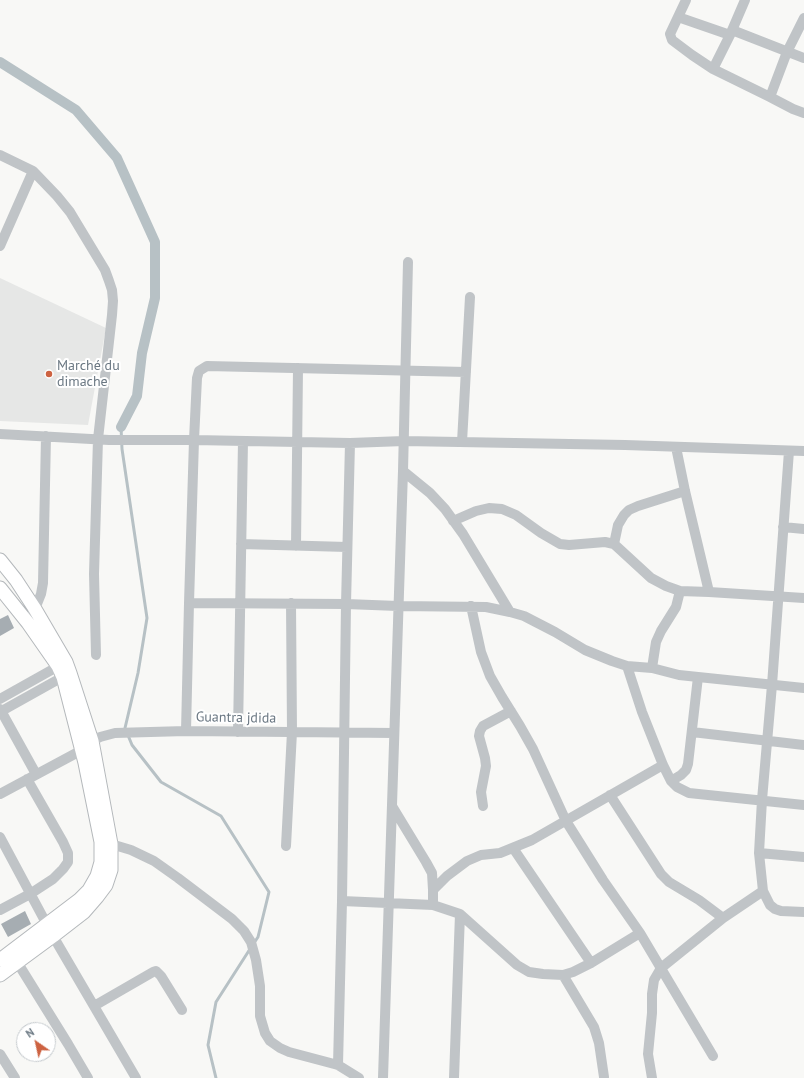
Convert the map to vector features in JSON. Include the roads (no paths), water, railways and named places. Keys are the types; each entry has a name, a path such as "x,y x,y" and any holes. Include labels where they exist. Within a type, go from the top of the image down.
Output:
{"main road":[{"path":"0,560 16,580 35,609 64,670 92,742 106,843 97,876 90,890 50,930 9,958 0,975"},
{"path":"0,588 64,670 92,797 106,843"}],"street":[{"path":"686,0 670,34 671,37 692,55 713,68 793,109 804,113"},
{"path":"713,68 745,0"},
{"path":"678,17 731,32 804,58"},
{"path":"770,97 787,52 804,18"},
{"path":"0,155 33,171 57,196 70,212 110,281 113,301 98,439 94,574 96,656"},
{"path":"0,246 33,171"},
{"path":"383,1078 404,441 408,262"},
{"path":"462,442 470,296"},
{"path":"186,731 194,440 197,378 200,371 207,366 466,372"},
{"path":"296,546 298,368"},
{"path":"0,434 144,441 194,440 350,443 404,441 804,451"},
{"path":"28,623 41,594 44,571 46,436"},
{"path":"238,732 243,441"},
{"path":"338,1065 350,443"},
{"path":"676,447 709,592"},
{"path":"789,451 759,854 763,891 770,905 781,911 804,912"},
{"path":"403,471 430,493 445,509 463,534 510,612"},
{"path":"614,544 618,525 629,510 685,491"},
{"path":"453,521 476,511 488,508 502,509 516,515 541,533 560,544 569,545 605,542 614,544 651,578 680,591 804,598"},
{"path":"783,527 804,528"},
{"path":"241,544 347,547"},
{"path":"652,668 656,642 676,607 680,591"},
{"path":"189,603 291,603 486,607 524,616 585,650 627,666 652,668 679,675 804,688"},
{"path":"286,846 292,732 291,603"},
{"path":"471,606 481,652 490,676 532,749 566,821 603,880 640,933 713,1056"},
{"path":"627,666 642,712 663,765 671,781 677,787 689,793 804,805"},
{"path":"0,699 64,670"},
{"path":"0,910 30,894 53,878 68,862 68,853 0,711 64,670"},
{"path":"671,781 686,770 688,764 698,677"},
{"path":"483,806 481,792 486,766 478,736 483,726 511,711"},
{"name":"Guantra jdida","path":"0,794 82,750 100,737 115,733 186,731 394,733"},
{"path":"692,732 804,745"},
{"path":"433,890 447,876 466,861 481,855 500,853 532,840 663,765"},
{"path":"610,795 661,874 669,882 699,900 723,918"},
{"path":"392,806 432,873 432,905"},
{"path":"0,836 50,930 136,1078"},
{"path":"106,843 131,850 154,862 178,878 232,919 244,931 252,942 260,986 260,1016 265,1033 270,1041 289,1052 338,1065 358,1078"},
{"path":"513,848 591,963"},
{"path":"759,854 804,857"},
{"path":"652,1078 648,1054 652,994 654,980 661,968 723,918 763,891"},
{"path":"342,901 432,905 460,914 517,965 529,972 563,975 573,972 591,963 640,933"},
{"path":"454,1078 460,914"},
{"path":"9,958 68,1044 88,1078"},
{"path":"94,1006 156,971 161,976 182,1010"},
{"path":"563,975 594,1027 599,1043 604,1077"},
{"path":"0,1054 15,1078"}],"waterway":[{"path":"0,62 76,110 117,158 155,242 155,298 142,353 137,396 121,427"},
{"path":"121,427 122,449 147,618 138,673 125,728 132,745 161,782 221,816 269,892 258,937 254,943"},
{"path":"216,1078 208,1045 216,1002 250,949"}],"place":[{"name":"Marché du dimache","path":"49,374"}]}
